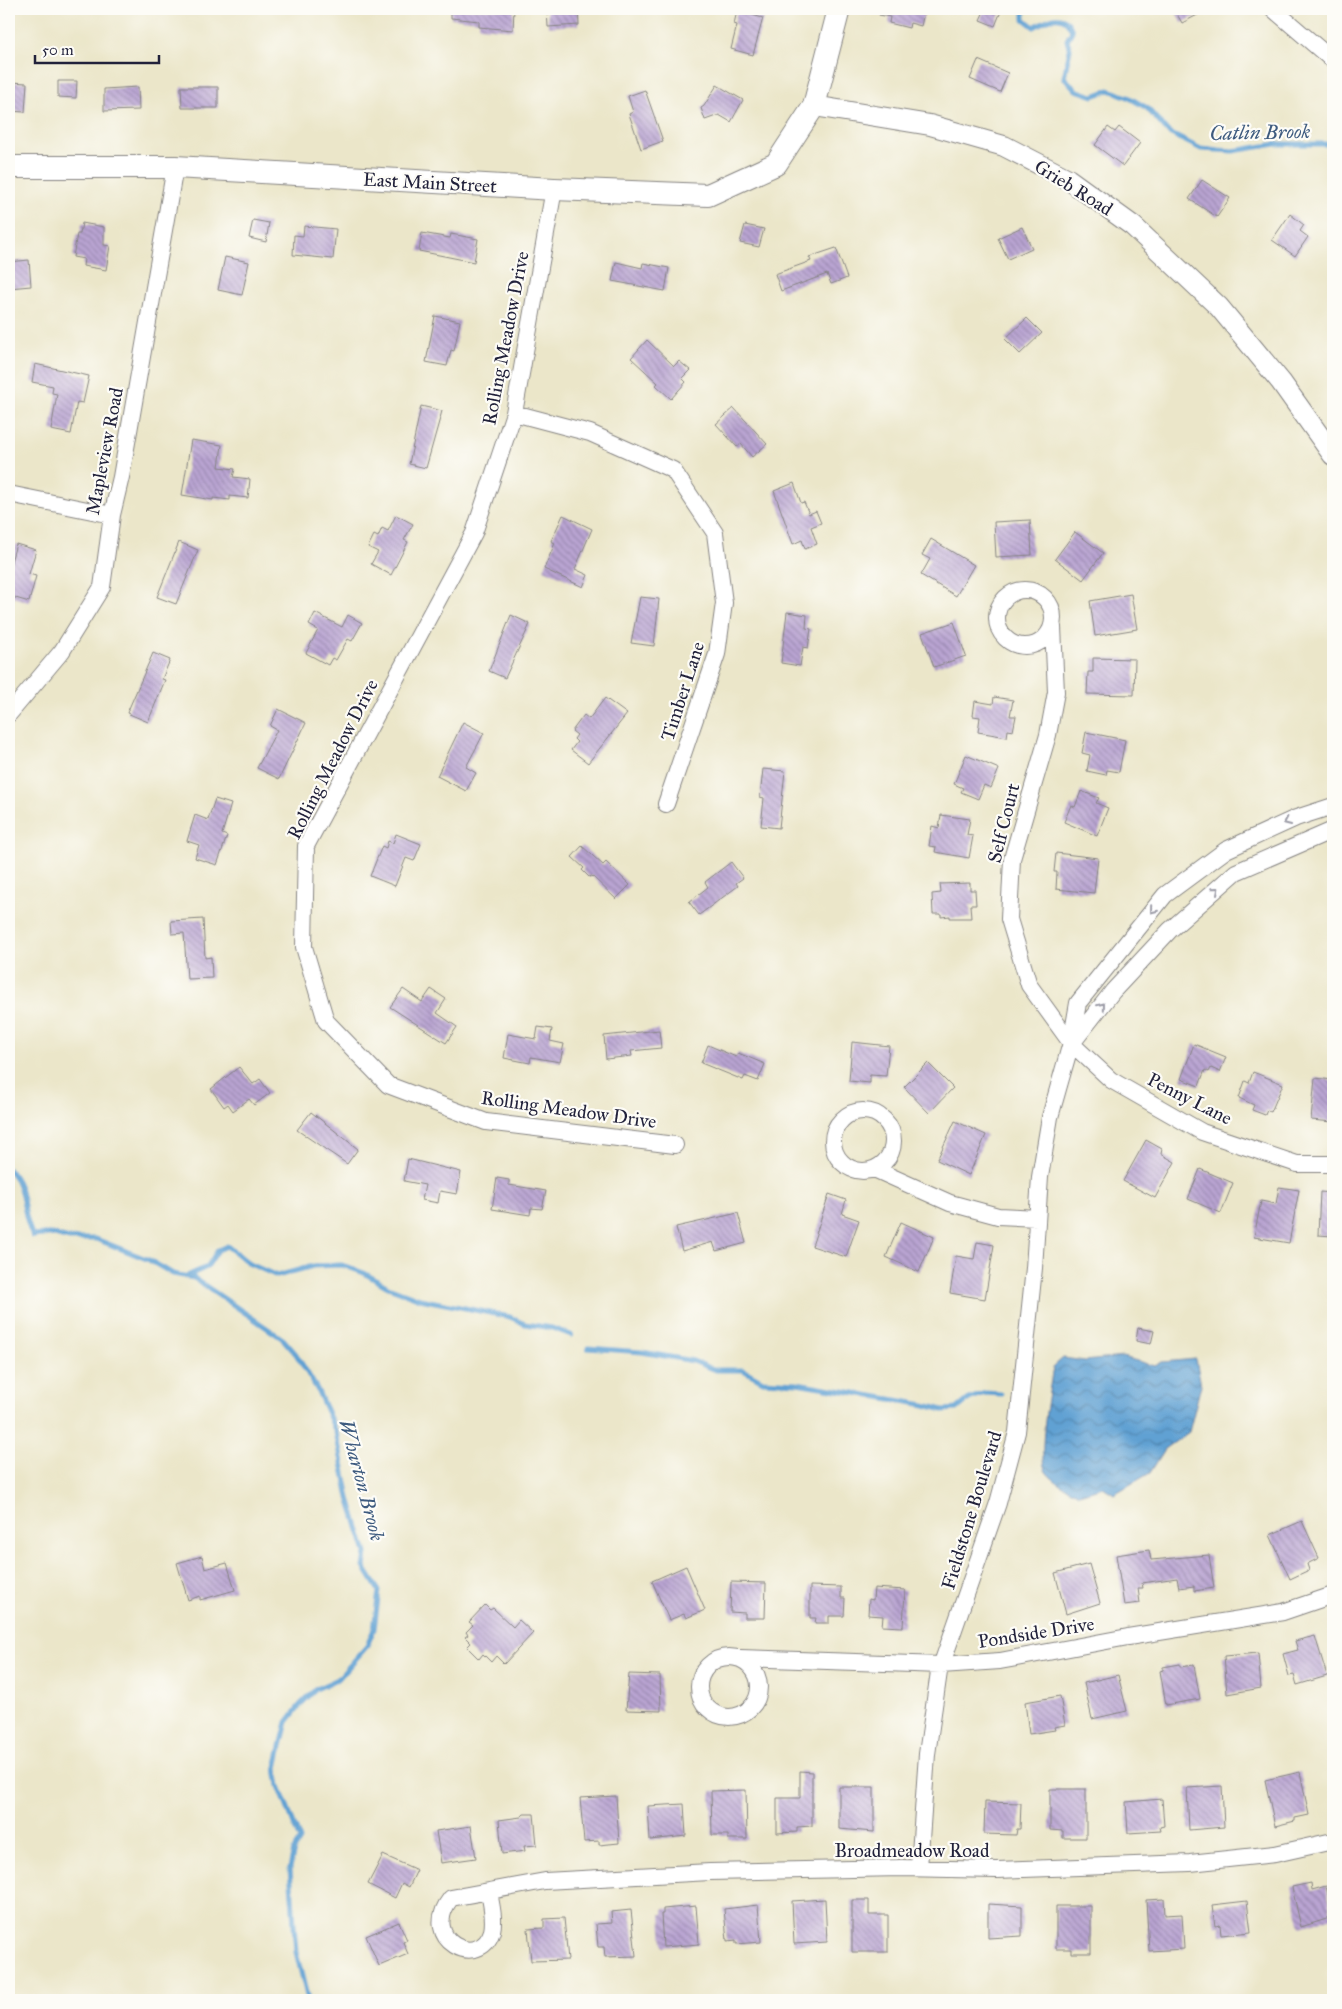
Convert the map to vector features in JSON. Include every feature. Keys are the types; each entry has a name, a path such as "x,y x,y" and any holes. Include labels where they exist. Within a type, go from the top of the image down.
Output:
{"main road":[{"path":"814,106 839,9"},
{"name":"East Main Street","path":"9,167 174,167 554,189 708,195 776,164 814,106"}],"street":[{"path":"1273,9 1332,57"},
{"name":"Grieb Road","path":"814,106 930,124 1004,146 1068,179 1133,226 1219,307 1281,382 1333,455"},
{"name":"Mapleview Road","path":"9,714 62,651 102,587 112,516 123,467 174,167"},
{"name":"Rolling Meadow Drive","path":"554,189 514,413 474,533 306,846 304,947 326,1021 388,1085 486,1122 675,1145"},
{"name":"Timber Lane","path":"514,413 590,433 673,470 715,533 724,603 718,654 666,804"},
{"path":"9,494 112,516"},
{"name":"Self Court","path":"1053,627 1056,692 1048,735 1012,859 1009,919 1029,985 1072,1044"},
{"name":"Fieldstone Boulevard","path":"919,1868 927,1754 941,1665 998,1503 1017,1432 1040,1177 1050,1117 1072,1044 1078,1003 1165,895 1226,850 1296,818 1333,806"},
{"name":"Fieldstone Boulevard","path":"1072,1044 1113,992 1170,930 1236,872 1333,830"},
{"name":"Penny Lane","path":"1072,1044 1111,1080 1202,1132 1297,1164 1333,1164"},
{"path":"874,1169 950,1203 998,1216 1037,1218"},
{"name":"Pondside Drive","path":"740,1658 941,1665 1000,1660 1283,1612 1333,1595"},
{"name":"Broadmeadow Road","path":"489,1892 545,1881 710,1872 919,1868 997,1870 1190,1863 1275,1854 1333,1840"}],"water":[{"path":"1123,1357 1155,1366 1162,1362 1196,1359 1201,1385 1189,1432 1165,1449 1150,1473 1114,1494 1103,1487 1079,1494 1054,1480 1047,1473 1044,1466 1043,1439 1053,1367 1063,1358 1085,1361"}],"building":[{"path":"451,9 514,9 513,30 479,27 479,21 451,18"},
{"path":"547,9 578,9 579,25 548,27"},
{"path":"881,9 914,9 913,11 924,13 921,26 910,23 909,28 889,23 890,17 879,15"},
{"path":"985,9 1002,9 995,26 980,20"},
{"path":"1174,9 1209,9 1182,23"},
{"path":"737,11 763,18 753,55 731,49 737,25 734,24"},
{"path":"978,60 1008,73 1000,92 970,79"},
{"path":"58,81 77,81 76,98 58,97"},
{"path":"11,82 27,83 25,112 9,111"},
{"path":"717,85 743,100 731,122 719,115 705,120 701,108"},
{"path":"138,87 139,110 104,111 104,89"},
{"path":"181,87 218,87 218,108 182,108"},
{"path":"645,90 663,141 641,149 629,114 633,112 628,96"},
{"path":"1108,127 1115,132 1119,127 1140,143 1123,166 1095,145"},
{"path":"1202,180 1230,198 1217,217 1189,199"},
{"path":"1290,214 1304,225 1300,231 1308,237 1295,256 1272,240"},
{"path":"253,220 269,223 266,242 249,238"},
{"path":"82,223 104,227 104,245 110,246 106,270 83,266 84,259 73,257 77,234 80,234"},
{"path":"745,225 764,229 759,247 740,243"},
{"path":"304,226 336,229 333,259 293,255 294,235 303,236"},
{"path":"1022,227 1032,248 1008,259 998,238"},
{"path":"422,233 450,238 451,234 478,239 474,262 419,251"},
{"path":"836,248 847,278 831,284 827,274 781,291 775,274 811,261 809,257"},
{"path":"225,257 249,262 242,295 218,290"},
{"path":"29,260 31,286 9,288 9,262"},
{"path":"616,262 642,268 643,263 669,268 665,291 612,281"},
{"path":"435,316 460,321 454,351 451,350 447,366 426,362"},
{"path":"1027,318 1042,333 1020,354 1005,339"},
{"path":"647,340 674,366 679,361 690,370 682,378 686,382 671,399 656,385 658,383 631,358"},
{"path":"35,364 89,376 83,403 77,402 71,434 51,430 57,394 52,393 53,386 32,382"},
{"path":"421,406 442,411 426,468 409,464"},
{"path":"734,408 767,444 752,457 741,444 737,447 716,424"},
{"path":"191,440 222,445 219,467 235,469 233,477 250,479 248,498 230,496 230,500 213,498 213,500 182,495"},
{"path":"794,483 801,503 804,502 809,514 816,511 821,523 811,527 817,544 805,549 802,540 793,544 774,491"},
{"path":"396,515 413,524 404,540 408,542 391,575 371,564 378,552 368,547 374,535 378,537 382,528 388,531"},
{"path":"563,515 592,529 575,569 588,575 583,587 544,569 555,543 551,541"},
{"path":"1030,520 1032,555 996,557 994,522"},
{"path":"1075,532 1103,553 1083,580 1055,559"},
{"path":"931,539 974,565 956,596 921,575 930,559 922,555"},
{"path":"179,542 198,550 176,604 157,597"},
{"path":"16,544 36,550 29,574 36,576 29,602 9,596 9,569"},
{"path":"1131,594 1137,629 1095,636 1090,601"},
{"path":"640,597 659,599 654,646 631,643"},
{"path":"787,612 807,615 806,628 811,629 808,648 803,647 800,666 781,663"},
{"path":"315,613 342,627 348,615 362,623 352,641 348,639 336,660 332,658 328,665 306,653 318,630 309,625"},
{"path":"511,615 530,624 505,678 489,671"},
{"path":"954,622 966,656 934,667 922,633"},
{"path":"153,653 170,660 162,679 165,680 148,722 127,713"},
{"path":"1093,658 1135,659 1134,695 1087,694 1088,672 1093,672"},
{"path":"994,697 1013,700 1010,716 1016,716 1013,731 1008,730 1007,737 978,732 980,717 973,716 975,701 993,704"},
{"path":"605,698 627,714 588,763 571,750 577,742 574,739 577,735 572,731 584,715 589,719"},
{"path":"278,709 306,723 279,779 257,768 277,730 270,726"},
{"path":"463,722 484,733 466,767 476,773 466,791 437,776"},
{"path":"1086,732 1125,740 1119,772 1107,770 1106,775 1087,771 1090,755 1082,753"},
{"path":"966,755 999,769 991,788 984,785 978,799 961,792 963,788 954,784"},
{"path":"763,769 785,771 779,828 761,826 764,798 760,797"},
{"path":"1081,791 1099,798 1096,803 1108,808 1097,836 1064,822 1071,805 1075,807"},
{"path":"215,799 231,804 222,834 227,836 217,865 195,858 199,845 187,841 195,815 208,820"},
{"path":"941,815 970,819 967,835 973,836 969,858 935,852 936,847 929,846 932,826 939,828"},
{"path":"396,834 421,844 414,861 406,858 395,886 370,876 382,846 386,848 388,841 393,843"},
{"path":"582,846 603,865 606,862 630,885 616,899 592,876 589,877 582,870 584,868 572,857"},
{"path":"1056,853 1098,858 1094,893 1056,889 1057,872 1054,872"},
{"path":"731,862 743,878 736,883 738,886 699,915 689,902 708,887 705,882"},
{"path":"970,883 970,890 975,890 976,905 970,905 971,918 950,918 950,916 941,917 941,914 933,914 932,894 941,893 940,884"},
{"path":"203,919 205,958 211,957 212,978 187,979 184,933 172,934 171,921"},
{"path":"403,989 422,1002 431,989 446,999 437,1013 457,1027 446,1043 390,1007"},
{"path":"538,1027 552,1029 550,1041 564,1044 560,1062 531,1057 530,1063 504,1058 508,1034 536,1039"},
{"path":"659,1030 661,1048 631,1051 632,1056 606,1059 604,1036"},
{"path":"852,1042 889,1046 886,1076 870,1075 870,1083 849,1081"},
{"path":"1194,1044 1226,1057 1220,1072 1211,1068 1209,1072 1205,1070 1199,1086 1181,1079"},
{"path":"708,1045 736,1057 738,1053 765,1064 758,1081 745,1076 743,1080 701,1063"},
{"path":"928,1063 953,1088 929,1113 904,1087"},
{"path":"239,1067 253,1084 260,1079 270,1093 254,1105 249,1099 233,1111 228,1104 224,1107 211,1089"},
{"path":"1253,1072 1283,1084 1271,1112 1267,1110 1265,1115 1252,1110 1254,1105 1239,1098 1245,1081 1249,1083"},
{"path":"1315,1078 1333,1080 1333,1122 1311,1120"},
{"path":"311,1112 358,1149 347,1164 297,1130"},
{"path":"955,1121 986,1135 969,1175 937,1160"},
{"path":"1146,1140 1162,1149 1161,1154 1175,1162 1155,1198 1123,1181"},
{"path":"408,1159 461,1172 457,1194 440,1191 438,1203 422,1200 425,1185 404,1181"},
{"path":"1200,1169 1233,1183 1221,1213 1188,1199"},
{"path":"497,1178 509,1180 509,1185 546,1191 542,1209 531,1208 530,1215 492,1209"},
{"path":"1279,1187 1299,1190 1289,1243 1254,1237 1261,1201 1276,1204"},
{"path":"1320,1192 1333,1193 1333,1236 1318,1235"},
{"path":"829,1194 846,1200 842,1214 859,1220 846,1257 812,1246"},
{"path":"738,1213 746,1243 716,1251 713,1242 682,1251 676,1227"},
{"path":"901,1222 934,1237 919,1272 886,1257"},
{"path":"977,1242 994,1245 985,1299 950,1293 956,1256 974,1259"},
{"path":"1138,1328 1154,1331 1151,1344 1136,1341"},
{"path":"1302,1521 1319,1558 1307,1564 1309,1570 1290,1579 1270,1535"},
{"path":"1149,1550 1151,1560 1209,1555 1214,1588 1194,1591 1194,1586 1179,1588 1177,1578 1142,1583 1143,1588 1138,1588 1140,1603 1124,1605 1116,1555"},
{"path":"202,1556 205,1569 227,1563 235,1590 200,1600 200,1596 188,1600 177,1563"},
{"path":"1089,1564 1100,1603 1066,1614 1055,1573"},
{"path":"686,1566 705,1610 686,1618 684,1614 669,1620 652,1581"},
{"path":"731,1582 766,1583 765,1618 745,1618 745,1613 730,1612"},
{"path":"810,1586 841,1587 841,1598 845,1598 844,1616 829,1616 829,1623 815,1623 816,1618 810,1618"},
{"path":"874,1588 905,1590 903,1627 882,1626 883,1616 868,1615 869,1599 873,1600"},
{"path":"485,1605 490,1610 493,1608 513,1627 519,1620 533,1633 504,1664 496,1656 491,1662 483,1654 479,1659 467,1647 471,1643 465,1637 468,1635 466,1632 473,1625 469,1622"},
{"path":"1315,1636 1327,1676 1297,1685 1294,1675 1289,1676 1283,1654 1298,1650 1295,1641"},
{"path":"1258,1653 1261,1688 1227,1694 1224,1656"},
{"path":"1180,1664 1180,1667 1194,1665 1200,1699 1166,1705 1160,1671 1163,1670 1163,1667"},
{"path":"629,1674 660,1675 661,1711 626,1710"},
{"path":"1118,1675 1127,1711 1092,1719 1084,1683"},
{"path":"1060,1696 1065,1725 1054,1727 1055,1730 1029,1734 1025,1702"},
{"path":"800,1771 812,1772 812,1826 797,1827 797,1832 777,1833 777,1798 800,1798"},
{"path":"1300,1772 1309,1815 1275,1826 1265,1780"},
{"path":"1222,1786 1224,1827 1189,1830 1187,1788"},
{"path":"839,1787 874,1787 874,1832 839,1829"},
{"path":"1050,1789 1086,1789 1086,1838 1063,1838 1063,1831 1050,1830"},
{"path":"746,1790 747,1839 728,1839 728,1835 712,1835 711,1791"},
{"path":"616,1796 619,1843 599,1845 599,1841 584,1842 580,1798"},
{"path":"1162,1799 1164,1826 1160,1827 1161,1831 1128,1833 1126,1802"},
{"path":"985,1802 1021,1803 1020,1829 1017,1829 1016,1835 984,1834"},
{"path":"684,1804 686,1836 650,1840 648,1806"},
{"path":"524,1814 534,1814 537,1845 524,1846 525,1851 502,1854 499,1820 521,1817"},
{"path":"471,1826 476,1858 441,1863 436,1831"},
{"path":"383,1855 417,1870 409,1887 402,1883 395,1898 368,1884"},
{"path":"1311,1883 1312,1890 1326,1886 1333,1917 1301,1927 1292,1887"},
{"path":"825,1899 827,1942 794,1944 792,1901"},
{"path":"1164,1899 1165,1915 1182,1914 1184,1949 1149,1951 1146,1900"},
{"path":"852,1900 869,1900 869,1915 888,1915 888,1952 852,1952"},
{"path":"1247,1901 1251,1932 1221,1935 1220,1925 1215,1926 1212,1905"},
{"path":"988,1904 1022,1906 1022,1936 988,1938"},
{"path":"758,1905 761,1942 736,1944 736,1940 727,1941 724,1909"},
{"path":"696,1906 699,1944 663,1947 661,1914 663,1914 663,1909"},
{"path":"1056,1906 1091,1906 1091,1953 1071,1953 1071,1949 1056,1949"},
{"path":"631,1910 636,1956 605,1957 604,1947 598,1947 596,1924 612,1923 611,1912"},
{"path":"564,1918 568,1960 531,1961 528,1929 544,1928 544,1919"},
{"path":"399,1922 407,1940 403,1942 408,1954 379,1966 366,1936"}],"waterway":[{"name":"Catlin Brook","path":"1024,9 1024,19 1034,27 1056,18 1061,18 1069,24 1072,31 1067,40 1070,49 1064,77 1076,90 1093,96 1109,90 1128,97 1147,108 1169,133 1201,149 1233,151 1276,144 1331,144 1333,146"},
{"name":"Wharton Brook","path":"9,1170 19,1185 29,1228 33,1236 51,1234 69,1239 96,1239 149,1260 173,1274 194,1278 283,1339 296,1354 317,1389 336,1432 349,1498 366,1553 364,1567 379,1591 374,1629 367,1646 338,1679 316,1689 287,1722 276,1768 279,1786 300,1840 294,1850 290,1868 296,1952 308,2000"},
{"path":"187,1276 207,1267 218,1250 227,1246 250,1264 277,1276 313,1266 342,1265 364,1273 388,1287 420,1299 510,1317 525,1324 552,1328 571,1335"},
{"path":"588,1348 642,1352 693,1361 716,1370 743,1370 763,1381 797,1383 925,1405 943,1410 957,1409 969,1399 985,1393 1001,1394"}]}
